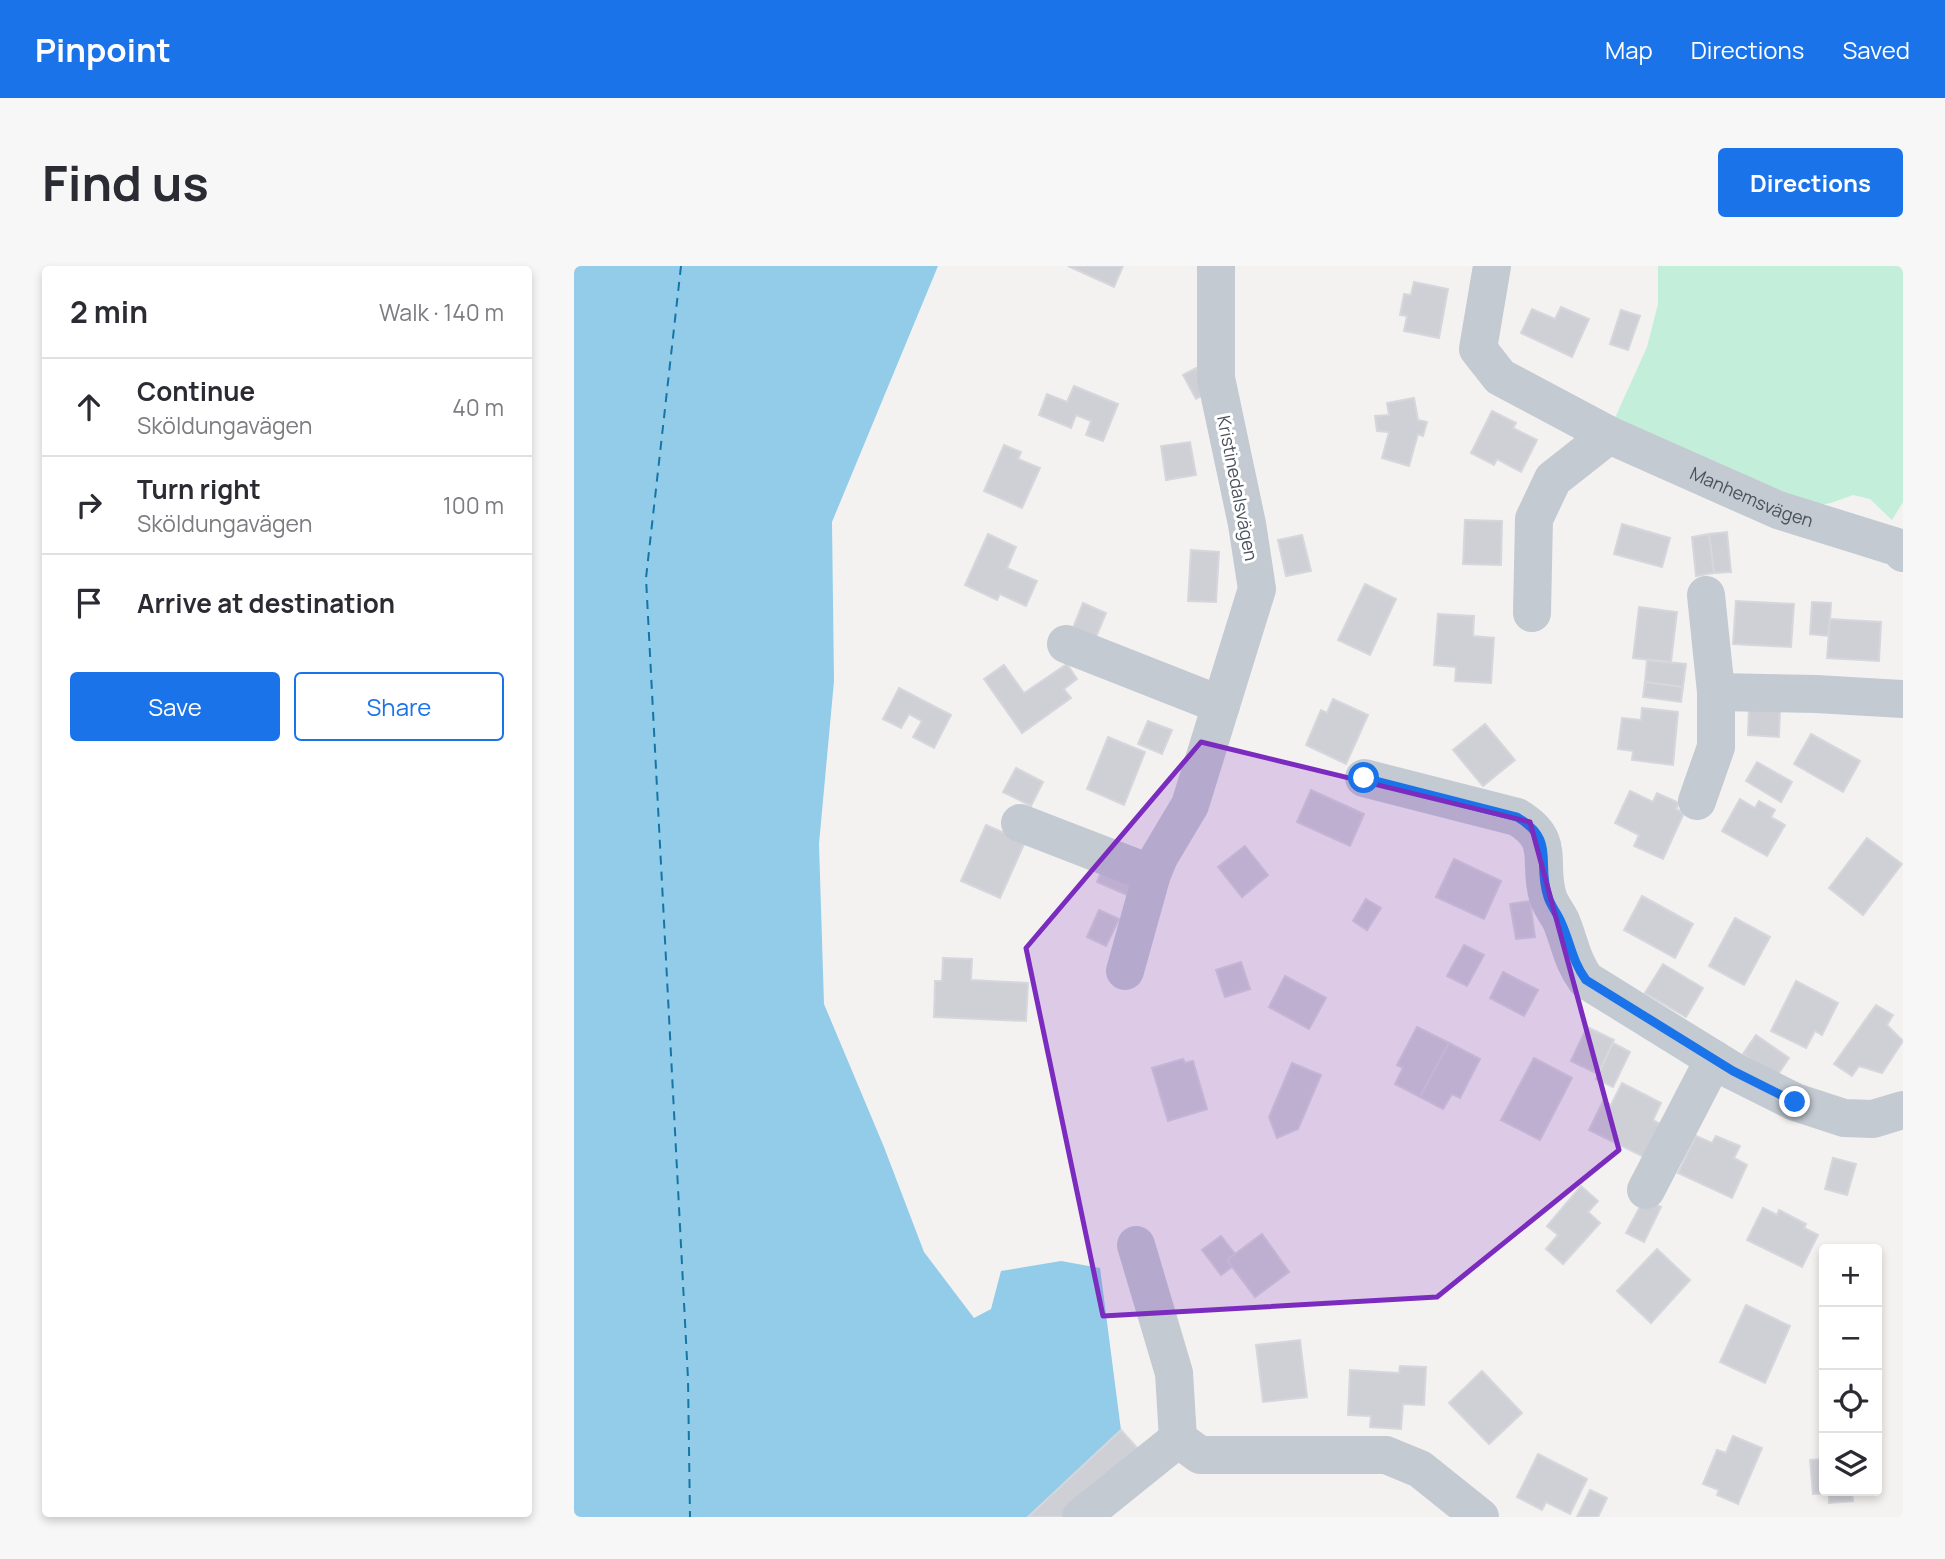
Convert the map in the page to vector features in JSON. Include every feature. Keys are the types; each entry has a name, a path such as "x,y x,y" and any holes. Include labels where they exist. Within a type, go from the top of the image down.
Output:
{"street":[{"name":"Kristinedalsvägen","path":"1125,971 1158,857 1190,805 1257,589 1247,524 1216,378 1216,266"},
{"name":"Manhemsvägen","path":"1492,266 1478,349 1500,377 1609,435 1778,510 1902,547"},
{"path":"1532,613 1534,519 1553,479 1609,435"},
{"path":"1697,801 1716,747 1716,692 1706,595"},
{"path":"1066,644 1221,705"},
{"path":"1716,692 1903,699"},
{"path":"1364,778 1517,817 1531,825 1541,838 1548,896 1572,950 1574,964 1586,980 1714,1059 1795,1102 1844,1118 1873,1119 1903,1110"},
{"path":"1020,823 1152,874"},
{"path":"1646,1190 1714,1059"},
{"path":"1136,1245 1174,1373 1178,1439"},
{"path":"1081,1517 1178,1439"},
{"path":"1178,1439 1200,1455 1386,1455 1420,1469 1480,1517"}],"highlighted area":[{"path":"1201,742 1530,822 1619,1150 1437,1297 1103,1316 1026,948"}],"green space":[{"path":"1658,266 1903,266 1903,502 1892,520 1870,499 1853,495 1831,503 1807,507 1614,420 1647,347 1658,304"}],"water":[{"path":"574,266 938,266 832,522 834,681 819,844 824,1004 884,1147 924,1252 974,1318 991,1309 1001,1271 1061,1261 1100,1268 1121,1430 1028,1517 574,1517"}],"building":[{"path":"1068,266 1123,266 1114,287"},
{"path":"1414,282 1448,289 1439,338 1404,331 1407,316 1400,315 1404,294 1411,295"},
{"path":"1561,307 1589,319 1572,357 1521,333 1532,309 1555,319"},
{"path":"1621,310 1640,316 1628,350 1610,344"},
{"path":"1196,368 1209,392 1196,399 1183,375"},
{"path":"1074,386 1118,404 1103,441 1086,435 1091,421 1076,415 1071,428 1039,415 1047,394 1067,402"},
{"path":"1414,398 1418,420 1427,422 1423,436 1418,434 1409,466 1382,458 1389,432 1377,431 1375,416 1389,415 1387,403"},
{"path":"1492,411 1516,423 1513,428 1537,440 1521,472 1497,459 1494,465 1471,453"},
{"path":"1190,442 1196,475 1166,480 1161,446"},
{"path":"1004,445 1021,452 1018,459 1040,468 1022,508 984,491"},
{"path":"1465,520 1502,521 1501,565 1463,564"},
{"path":"1622,524 1670,538 1662,567 1614,554"},
{"path":"1727,532 1731,572 1714,573 1709,534"},
{"path":"988,534 1016,547 1007,568 1037,581 1026,606 1000,594 997,600 965,585"},
{"path":"1709,534 1714,573 1696,576 1692,537"},
{"path":"1302,535 1311,571 1286,576 1278,540"},
{"path":"1191,550 1219,552 1216,602 1188,601"},
{"path":"1365,584 1396,599 1370,655 1338,640"},
{"path":"1736,601 1794,604 1791,647 1733,644"},
{"path":"1812,602 1831,603 1829,636 1810,634"},
{"path":"1083,603 1106,613 1096,637 1073,628"},
{"path":"1639,607 1677,612 1671,662 1633,658"},
{"path":"1438,614 1474,616 1473,636 1494,638 1491,683 1455,681 1456,667 1434,665"},
{"path":"1830,619 1881,622 1879,661 1827,658"},
{"path":"1647,660 1686,664 1683,687 1645,682"},
{"path":"1067,664 1077,679 1064,689 1071,698 1022,733 984,679 1004,665 1024,693"},
{"path":"1645,682 1683,687 1681,702 1643,697"},
{"path":"899,688 951,715 934,748 913,737 922,721 909,714 901,728 883,719"},
{"path":"1333,699 1368,715 1346,764 1306,745 1321,710 1327,713"},
{"path":"1749,707 1780,709 1779,737 1748,735"},
{"path":"1642,708 1678,712 1673,765 1632,760 1633,751 1618,749 1622,718 1641,720"},
{"path":"1148,721 1172,730 1162,754 1138,744"},
{"path":"1485,724 1515,760 1483,786 1453,750"},
{"path":"1811,734 1860,761 1843,792 1794,764"},
{"path":"1108,737 1145,752 1124,805 1087,789"},
{"path":"1757,762 1792,782 1781,802 1746,781"},
{"path":"1016,768 1043,782 1031,806 1003,792"},
{"path":"1311,790 1364,814 1350,846 1297,822"},
{"path":"1630,791 1653,802 1657,793 1679,803 1676,809 1684,813 1663,859 1634,846 1639,835 1615,823"},
{"path":"1740,799 1755,808 1759,801 1775,810 1771,817 1785,825 1767,856 1722,831"},
{"path":"986,825 1025,842 1000,898 961,881"},
{"path":"1867,838 1902,864 1863,915 1829,888"},
{"path":"1245,846 1268,875 1242,897 1218,867"},
{"path":"1454,859 1501,881 1484,919 1436,897"},
{"path":"1104,865 1134,878 1127,895 1097,882"},
{"path":"1642,896 1693,924 1675,958 1624,930"},
{"path":"1366,899 1381,908 1367,930 1353,921"},
{"path":"1530,901 1535,937 1516,939 1510,904"},
{"path":"1099,910 1119,919 1106,946 1087,937"},
{"path":"1735,918 1770,937 1744,985 1709,966"},
{"path":"1464,945 1484,955 1467,986 1447,976"},
{"path":"943,958 972,959 971,980 1028,983 1026,1021 934,1017 935,981 942,981"},
{"path":"1241,962 1250,989 1225,997 1216,970"},
{"path":"1663,964 1703,988 1686,1017 1645,993"},
{"path":"1503,972 1538,990 1524,1016 1490,998"},
{"path":"1285,976 1326,998 1309,1029 1269,1007"},
{"path":"1796,981 1838,1003 1822,1035 1815,1031 1806,1048 1771,1031"},
{"path":"1876,1005 1893,1015 1887,1025 1903,1041 1882,1073 1859,1066 1852,1076 1834,1064"},
{"path":"1417,1027 1449,1043 1420,1097 1395,1084 1403,1068 1397,1065"},
{"path":"1587,1027 1614,1040 1598,1074 1571,1061"},
{"path":"1756,1035 1789,1058 1777,1076 1743,1054"},
{"path":"1449,1043 1480,1059 1460,1098 1452,1094 1443,1109 1420,1097"},
{"path":"1613,1043 1630,1052 1613,1087 1596,1079"},
{"path":"1534,1058 1572,1078 1540,1140 1501,1120"},
{"path":"1183,1059 1185,1063 1193,1061 1207,1109 1168,1121 1152,1068"},
{"path":"1292,1063 1321,1075 1298,1129 1277,1138 1269,1117"},
{"path":"1622,1083 1661,1103 1653,1120 1660,1124 1644,1157 1589,1130 1603,1101 1611,1105"},
{"path":"1696,1136 1712,1143 1716,1136 1740,1146 1734,1158 1747,1165 1732,1198 1678,1173"},
{"path":"1833,1158 1856,1164 1847,1195 1825,1189"},
{"path":"1581,1186 1598,1201 1588,1212 1600,1223 1563,1264 1546,1249 1558,1235 1547,1226"},
{"path":"1644,1199 1661,1207 1644,1242 1626,1233"},
{"path":"1763,1208 1777,1215 1779,1210 1806,1224 1804,1228 1818,1235 1802,1267 1747,1240"},
{"path":"1262,1234 1289,1272 1255,1297 1227,1260"},
{"path":"1221,1236 1235,1254 1227,1260 1232,1267 1221,1275 1202,1250"},
{"path":"1657,1249 1690,1280 1651,1323 1617,1291"},
{"path":"1746,1305 1790,1326 1765,1383 1720,1362"},
{"path":"1300,1340 1307,1397 1263,1402 1256,1345"},
{"path":"1400,1366 1426,1367 1424,1405 1403,1404 1401,1429 1370,1427 1371,1416 1348,1415 1350,1370 1399,1373"},
{"path":"1482,1371 1522,1413 1489,1444 1449,1403"},
{"path":"1121,1430 1139,1450 1066,1517 1028,1517"},
{"path":"1733,1436 1762,1448 1738,1504 1717,1495 1719,1490 1703,1484 1717,1450 1726,1453"},
{"path":"1538,1454 1587,1479 1570,1514 1546,1502 1542,1510 1517,1497"},
{"path":"1819,1459 1819,1494 1813,1494 1810,1460"},
{"path":"1590,1490 1607,1498 1598,1517 1577,1517"},
{"path":"1829,1496 1852,1496 1853,1501 1829,1503"}],"ferry route":[{"path":"681,266 646,578 688,1379 690,1517"}],"route":[{"path":"1364,778 1517,817 1531,825 1541,838 1548,896 1572,950 1574,964 1586,980 1733,1071 1795,1102"}]}
